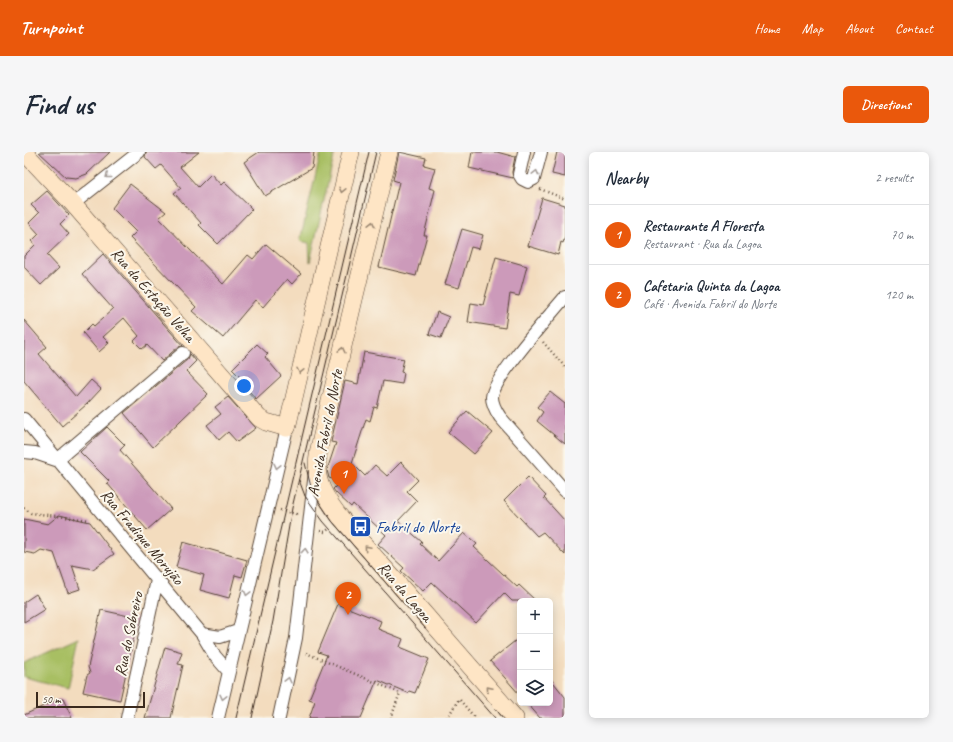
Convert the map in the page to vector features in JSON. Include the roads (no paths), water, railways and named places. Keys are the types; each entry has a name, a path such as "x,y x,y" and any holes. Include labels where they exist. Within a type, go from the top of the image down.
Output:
{"street":[{"name":"Rua da Estação Velha","path":"24,152 73,204 259,418 266,422 287,428"},
{"path":"73,204 139,152"},
{"path":"218,718 351,152"},
{"name":"Avenida Fabril do Norte","path":"279,718 295,648 317,456 389,152"},
{"path":"524,152 519,174 522,179 528,182 534,179 541,152"},
{"path":"565,297 535,333 495,387 492,397 495,410 500,417 565,491"},
{"path":"24,452 41,454 57,460 183,353"},
{"name":"Rua Fradique Morujão","path":"24,421 202,634 215,656 229,672"},
{"name":"Rua da Lagoa","path":"317,456 318,480 329,503 515,718"},
{"name":"Rua do Sobreiro","path":"127,718 157,580"},
{"path":"202,634 220,638 238,631"}],"tram line":[{"path":"236,718 369,152"},
{"path":"252,718 273,621 292,508 376,152"},
{"path":"305,463 312,491 332,521 425,628"},
{"path":"299,480 305,496 323,521 495,718"},
{"path":"493,706 503,718"}],"place":[{"name":"Restaurante A Floresta","path":"344,494"},
{"name":"Fabril do Norte","path":"360,527"},
{"name":"Cafetaria Quinta da Lagoa","path":"348,615"}]}
